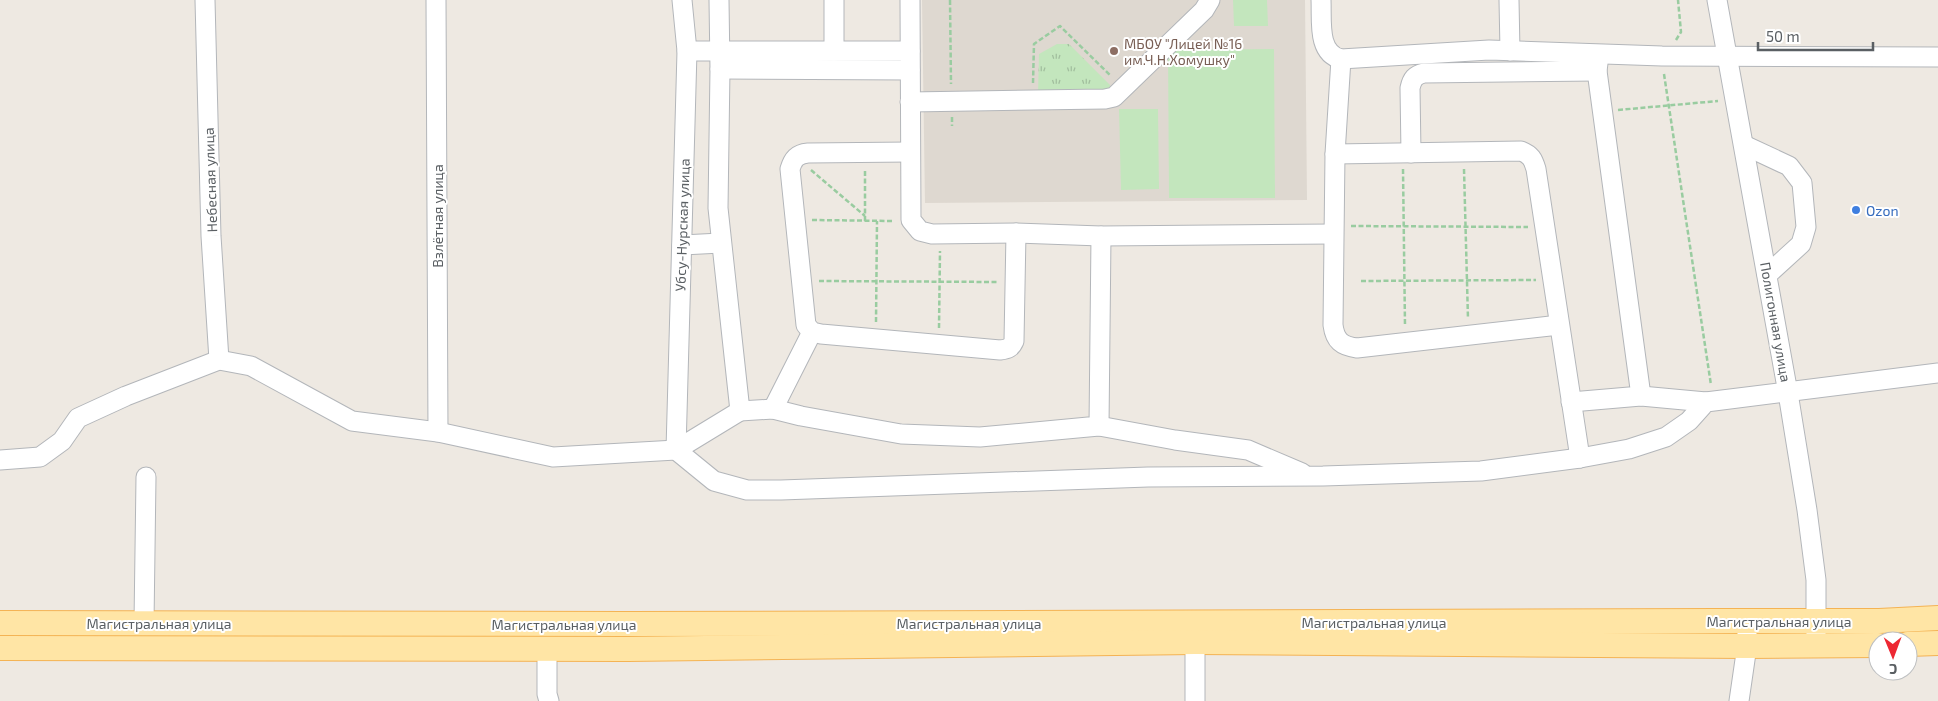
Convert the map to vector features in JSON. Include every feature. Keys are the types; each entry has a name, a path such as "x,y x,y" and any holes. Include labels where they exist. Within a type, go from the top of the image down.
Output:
{"main road":[{"name":"Магистральная улица","path":"0,623 1747,621 1938,618"},
{"name":"Магистральная улица","path":"0,648 628,649 1195,642 1868,645"},
{"path":"1918,644 1938,643"}],"street":[{"name":"Небесная улица","path":"205,0 211,236 219,360"},
{"name":"Взлётная улица","path":"436,0 438,432"},
{"name":"Убсу-Нурская улица","path":"676,450 687,51 682,0"},
{"path":"719,0 718,208 740,412"},
{"path":"834,0 834,51"},
{"path":"910,0 911,220 916,227 926,234 1016,233 1101,236 1333,230"},
{"path":"910,102 1105,99 1114,97 1204,10 1210,0"},
{"path":"1321,0 1324,42 1326,50 1332,57 1341,59 1489,50 1598,63"},
{"path":"1509,0 1510,51"},
{"name":"Полигонная улица","path":"1716,0 1788,393 1808,519 1816,580 1816,646"},
{"path":"687,51 834,51 910,61"},
{"path":"1407,153 1410,88 1412,81 1417,75 1424,73 1598,63 1662,56 1938,57"},
{"path":"1341,59 1335,154 1333,230 1332,325 1338,342 1357,348 1559,325"},
{"path":"720,69 910,61"},
{"path":"1598,63 1602,111 1641,396"},
{"path":"1744,145 1789,166 1802,183 1806,227 1801,244 1767,275"},
{"path":"1335,154 1521,151 1533,159 1580,458"},
{"path":"910,152 808,153 795,157 790,169 806,325 812,332 939,345 1007,349 1012,346 1014,340 1016,233"},
{"path":"1099,426 1101,236"},
{"path":"682,245 721,243"},
{"path":"773,409 812,332"},
{"path":"0,460 40,457 62,441 78,418 126,396 219,360 251,366 352,421 438,432 553,456 676,450 740,412 773,409 801,416 901,434 980,437 1099,426 1175,440 1248,450 1310,476"},
{"path":"1571,402 1641,396 1710,401 1788,393 1938,373"},
{"path":"676,450 714,481 747,490 1148,477 1310,476 1481,471 1580,458 1629,449 1666,437 1710,401"},
{"path":"144,623 146,477"},
{"path":"1739,701 1747,646 1747,621"},
{"path":"1195,642 1195,701"},
{"path":"547,648 547,694 549,701"}],"path":[{"path":"950,0 952,126"},
{"path":"1678,0 1681,32 1676,40 1664,40 1662,56 1710,401"},
{"path":"1033,99 1034,44 1060,26 1124,89"},
{"path":"1602,111 1735,99"},
{"path":"865,152 865,221"},
{"path":"1464,152 1468,335"},
{"path":"1405,342 1404,227 1407,153"},
{"path":"795,157 865,216"},
{"path":"795,220 913,221"},
{"path":"876,221 876,339"},
{"path":"1333,230 1466,226 1545,227"},
{"path":"939,345 940,234"},
{"path":"1361,281 1552,280"},
{"path":"802,281 1015,283"}],"shaded area":[{"name":"МБОУ \"Лицей №16 им.Ч.Н.Хомушку\"","path":"922,0 1305,0 1307,200 925,203"}],"green space":[{"path":"1233,0 1267,0 1268,26 1234,26"},
{"path":"1057,44 1069,44 1110,85 1111,90 1038,95 1039,54"},
{"path":"1274,49 1275,198 1169,198 1168,50"},
{"path":"1119,109 1158,109 1159,189 1121,190"}],"place":[{"name":"МБОУ \"Лицей №16 им.Ч.Н.Хомушку\"","path":"1114,51"},
{"name":"Ozon","path":"1856,210"}]}
